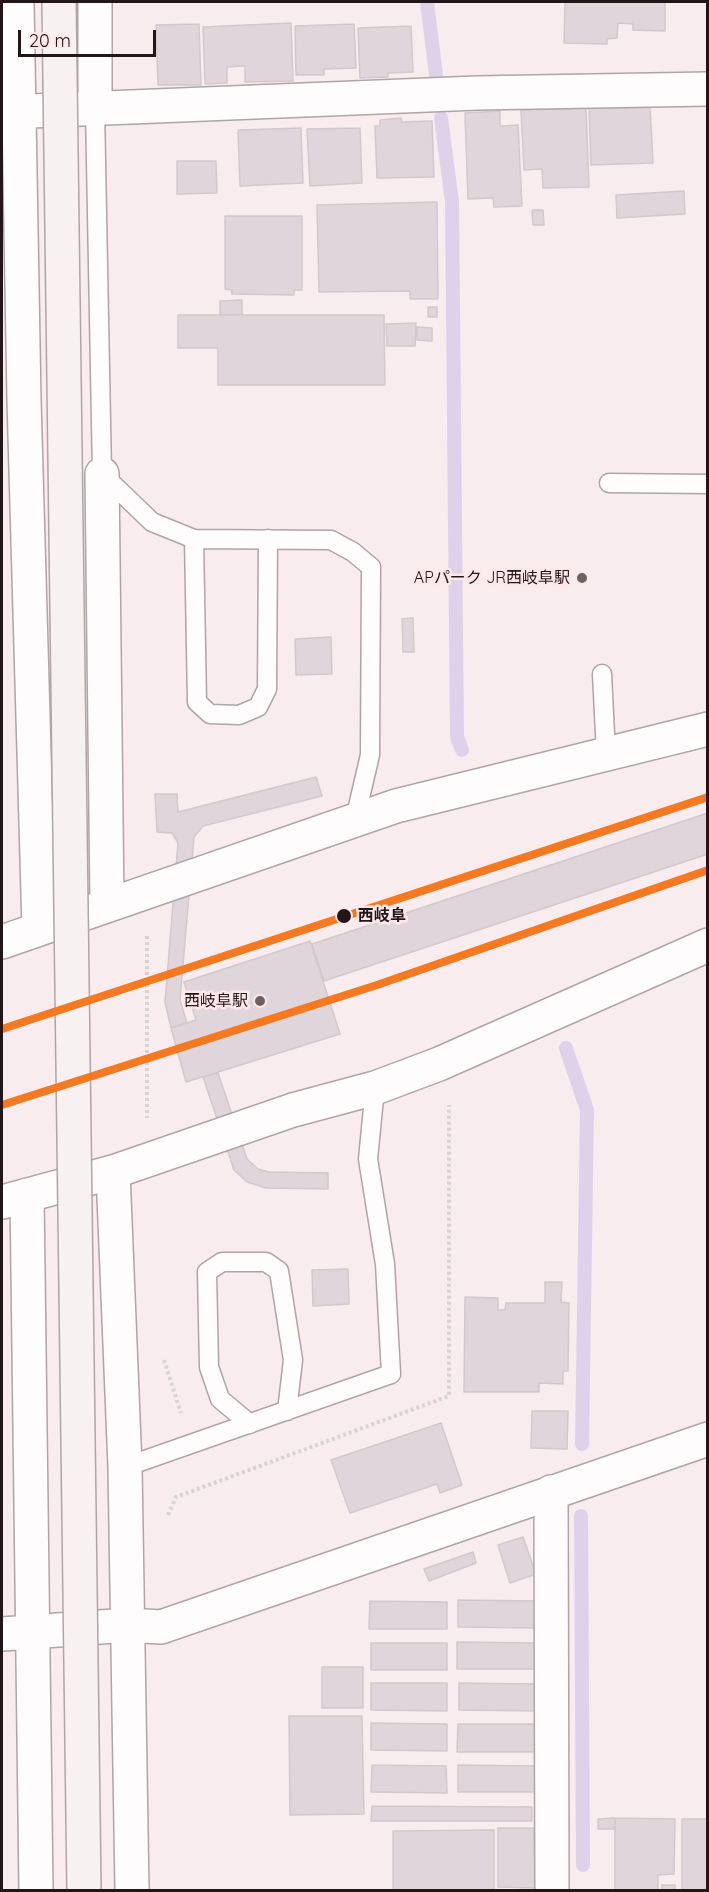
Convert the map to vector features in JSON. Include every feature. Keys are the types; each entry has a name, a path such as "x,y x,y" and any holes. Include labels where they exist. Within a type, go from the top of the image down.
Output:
{"street":[{"path":"17,2 10,111 39,928"},
{"path":"59,2 84,1890"},
{"path":"95,2 95,109"},
{"path":"10,111 454,94 708,89"},
{"path":"102,474 107,904"},
{"path":"2,942 396,806 708,729"},
{"path":"36,1890 34,1633 14,1199 113,1172 293,1110 375,1088 439,1064 708,945"},
{"path":"113,1172 125,1467 132,1890"},
{"path":"2,1634 128,1626 161,1627 708,1439"},
{"path":"551,1492 552,1890"}],"lane":[{"path":"95,109 102,474 152,522 194,539 331,540 353,552 371,567 370,755 355,819"},
{"path":"609,483 708,484"},
{"path":"194,539 197,702 210,714 239,715 258,707 267,689 268,539"},
{"path":"602,674 606,754"},
{"path":"125,1467 211,1435 287,1412 391,1374 385,1264 368,1159 375,1088"},
{"path":"250,1424 220,1399 208,1367 207,1272 222,1262 266,1262 279,1270 293,1360 287,1412"}],"path":[{"path":"147,927 147,1123"}],"building":[{"path":"565,2 665,2 665,31 633,30 633,24 618,23 617,38 607,39 607,44 564,43"},
{"path":"291,23 293,81 245,82 245,66 227,67 227,83 205,84 203,27"},
{"path":"199,24 201,85 158,85 156,25"},
{"path":"354,24 356,68 324,69 324,75 296,75 295,26"},
{"path":"411,26 413,72 388,73 388,77 360,78 358,28"},
{"path":"650,105 653,163 591,165 589,108"},
{"path":"586,108 589,187 543,188 542,169 524,170 521,110"},
{"path":"500,111 500,126 518,125 522,206 494,207 493,198 468,199 465,113"},
{"path":"401,118 402,122 432,121 434,177 377,178 375,126 380,126 380,120"},
{"path":"301,128 303,183 240,186 238,130"},
{"path":"360,128 362,183 310,186 307,129"},
{"path":"177,161 216,161 217,193 177,194"},
{"path":"684,191 685,214 617,218 616,195"},
{"path":"437,202 438,299 410,299 410,291 319,292 317,205"},
{"path":"532,210 543,210 544,225 533,225"},
{"path":"225,216 302,216 302,290 294,290 294,295 232,294 232,290 225,289"},
{"path":"242,300 242,314 220,315 220,301"},
{"path":"428,307 437,307 437,317 428,317"},
{"path":"178,315 384,315 385,385 218,385 218,348 178,348"},
{"path":"416,323 415,346 387,346 386,324"},
{"path":"417,327 432,328 432,341 417,340"},
{"path":"413,618 414,652 403,652 402,619"},
{"path":"331,637 332,674 296,675 295,639"},
{"path":"316,777 322,796 203,826 194,837 180,1000 187,1023 171,1028 165,1002 178,843 172,833 157,832 155,794 177,794 178,812"},
{"path":"708,813 708,854 324,981 312,944"},
{"name":"西岐阜駅","path":"310,941 340,1034 186,1082 171,1028 196,1020 184,982"},
{"path":"218,1073 247,1159 258,1169 269,1172 328,1173 328,1189 266,1188 247,1182 234,1170 203,1077"},
{"path":"348,1269 349,1304 313,1306 312,1270"},
{"path":"545,1282 562,1282 561,1302 569,1303 568,1371 563,1371 563,1384 539,1383 539,1392 464,1392 465,1297 498,1298 498,1310 505,1310 506,1303 545,1303"},
{"path":"532,1411 568,1411 567,1449 531,1448"},
{"path":"441,1423 462,1485 440,1493 437,1484 350,1513 331,1460"},
{"path":"523,1537 536,1574 510,1583 498,1545"},
{"path":"473,1552 476,1563 429,1581 424,1569"},
{"path":"458,1600 537,1601 537,1628 458,1627"},
{"path":"370,1601 447,1602 447,1629 369,1629"},
{"path":"457,1642 537,1643 537,1669 457,1669"},
{"path":"371,1643 447,1643 447,1670 371,1670"},
{"path":"322,1667 363,1667 363,1708 322,1708"},
{"path":"371,1683 447,1683 447,1711 371,1710"},
{"path":"459,1683 538,1684 538,1711 459,1710"},
{"path":"289,1716 362,1716 364,1814 290,1815"},
{"path":"371,1723 447,1724 447,1751 371,1750"},
{"path":"458,1724 537,1724 537,1752 457,1752"},
{"path":"372,1765 446,1766 447,1793 371,1792"},
{"path":"458,1765 537,1766 537,1792 458,1792"},
{"path":"372,1806 532,1807 532,1821 371,1821"},
{"path":"615,1818 615,1829 598,1829 598,1819"},
{"path":"615,1818 675,1819 674,1874 658,1875 658,1890 615,1890"},
{"path":"682,1819 708,1819 708,1890 682,1890"},
{"path":"498,1828 534,1828 535,1888 498,1887"},
{"path":"494,1830 494,1890 393,1890 393,1831"},
{"path":"662,1885 675,1885 675,1890 662,1890"}],"waterway":[{"path":"427,2 436,75"},
{"path":"441,118 452,202 457,737 462,750"},
{"path":"566,1048 587,1110 582,1444"},
{"path":"581,1516 583,1865"}],"transit line":[{"path":"2,1029 708,797"},
{"path":"2,1105 377,985 708,870"}],"place":[{"name":"APパーク JR西岐阜駅","path":"582,578"},
{"name":"西岐阜","path":"344,916"},
{"name":"西岐阜駅","path":"260,1001"}]}
